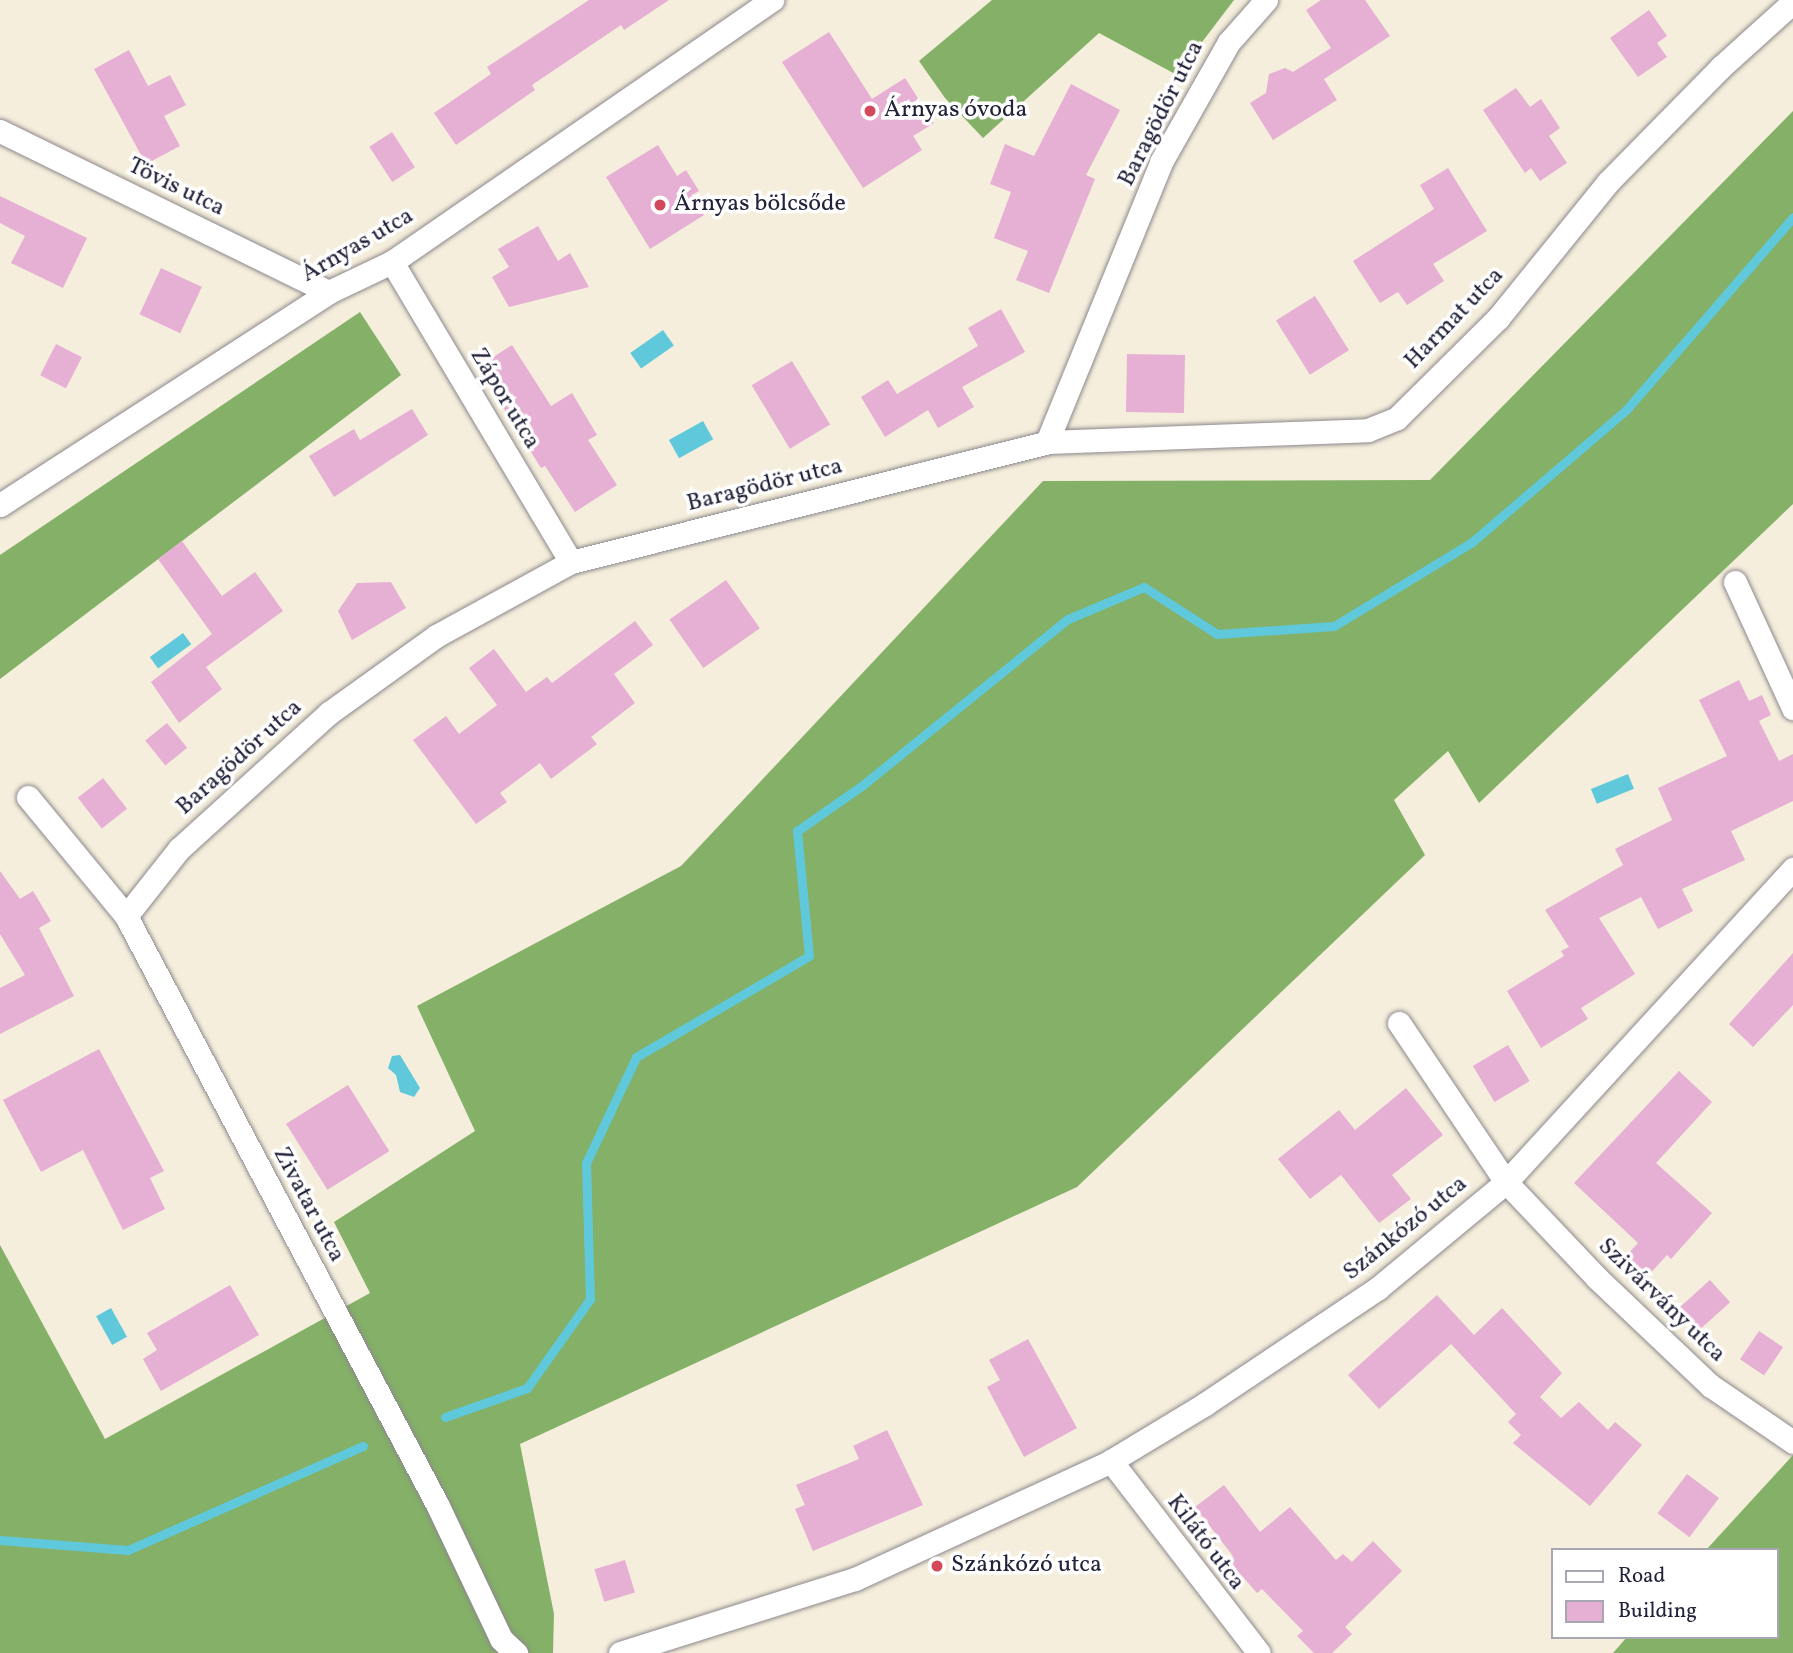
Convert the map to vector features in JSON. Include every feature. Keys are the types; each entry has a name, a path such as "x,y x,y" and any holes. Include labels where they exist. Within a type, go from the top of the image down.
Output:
{"street":[{"name":"Árnyas utca","path":"0,505 329,292 392,262 772,0"},
{"name":"Baragödör utca","path":"126,916 179,849 329,713 436,636 572,562 1047,442 1161,162 1228,42 1266,0"},
{"name":"Harmat utca","path":"1047,442 1367,430 1396,418 1498,318 1608,182 1721,66 1793,2"},
{"name":"Tövis utca","path":"0,131 329,292"},
{"name":"Zápor utca","path":"392,262 572,562"},
{"path":"1734,582 1793,708"},
{"name":"Zivatar utca","path":"28,797 126,916 437,1504 501,1639 516,1653"},
{"name":"Szánkózó utca","path":"620,1653 855,1579 1111,1461 1378,1288 1506,1182 1793,869"},
{"name":"Szánkózó utca","path":"1398,1023 1506,1182"},
{"name":"Szivárvány utca","path":"1506,1182 1597,1278 1712,1386 1793,1441"},
{"name":"Kilátó utca","path":"1111,1461 1259,1653"}],"green space":[{"path":"992,0 1234,0 1177,75 1099,33 983,138 945,98 919,61"},
{"path":"1793,111 1793,504 1479,803 1448,751 1394,800 1425,855 1077,1187 520,1444 554,1614 553,1653 0,1653 0,1245 105,1439 370,1293 334,1222 475,1131 417,1006 681,866 1043,481 1430,480"},
{"path":"360,312 401,375 0,679 0,555"},
{"path":"1793,1455 1793,1653 1613,1653 1625,1639 1779,1639 1779,1548 1708,1548"}],"water":[{"path":"663,330 674,346 641,369 630,353"},
{"path":"703,421 713,439 679,458 669,440"},
{"path":"183,633 191,644 158,668 150,657"},
{"path":"1628,774 1634,789 1597,804 1591,789"},
{"path":"400,1055 420,1088 414,1097 400,1092 396,1075 388,1068 392,1056"},
{"path":"111,1308 127,1337 112,1345 96,1316"}],"building":[{"path":"589,0 669,0 624,30 621,25 532,85 535,90 456,145 434,113 491,74 487,67"},
{"path":"1321,0 1365,0 1390,36 1324,79 1337,100 1273,140 1250,103 1266,93 1269,74 1285,68 1293,72 1331,48 1306,10"},
{"path":"1649,10 1667,36 1657,43 1667,57 1638,77 1610,38"},
{"name":"Árnyas óvoda","path":"829,32 872,99 905,78 934,123 913,136 922,150 863,188 782,62"},
{"path":"129,50 148,86 170,75 186,105 164,116 180,146 146,164 94,69"},
{"path":"1071,84 1120,110 1086,175 1095,179 1049,293 1016,280 1028,251 994,238 1011,192 990,184 1005,144 1034,156"},
{"path":"1516,88 1530,107 1541,99 1560,128 1549,136 1567,163 1540,181 1531,168 1525,173 1483,110"},
{"path":"392,132 415,167 392,182 369,147"},
{"name":"Árnyas bölcsőde","path":"658,145 677,176 686,170 699,191 691,195 704,215 650,249 606,177"},
{"path":"1448,168 1487,231 1433,264 1444,281 1407,305 1398,292 1380,303 1353,261 1434,209 1420,185"},
{"path":"0,196 87,238 63,288 11,263 25,236 0,223"},
{"path":"538,226 558,261 570,253 589,287 509,307 492,277 509,267 498,249"},
{"path":"161,268 202,287 180,333 139,314"},
{"path":"1315,296 1349,350 1310,375 1276,320"},
{"path":"1001,309 1025,352 962,387 974,407 938,428 928,410 885,437 861,397 888,380 897,394 978,346 968,328"},
{"path":"56,344 82,357 66,388 40,375"},
{"path":"512,345 551,406 572,393 597,435 588,440 617,485 575,512 545,466 541,468 478,367"},
{"path":"1127,354 1185,355 1184,413 1126,412"},
{"path":"792,361 830,424 790,449 752,385"},
{"path":"412,409 428,435 334,497 309,456 354,429 360,440"},
{"path":"182,541 222,596 255,572 283,611 206,667 222,689 179,723 151,682 212,634 158,559"},
{"path":"726,580 760,628 703,668 669,620"},
{"path":"391,582 406,608 352,640 338,611 357,583"},
{"path":"635,621 653,645 614,674 635,703 591,737 597,744 551,779 540,763 500,793 507,802 476,824 413,740 446,716 459,734 497,705 469,668 494,649 526,692 547,677 552,683"},
{"path":"1739,680 1749,701 1762,695 1771,715 1759,721 1779,761 1793,754 1793,801 1731,831 1745,860 1682,889 1693,911 1658,929 1641,897 1599,918 1635,974 1581,1008 1588,1019 1541,1048 1507,991 1564,956 1561,951 1569,947 1545,910 1623,865 1615,849 1672,820 1658,788 1727,756 1699,700"},
{"path":"167,723 187,748 165,765 145,741"},
{"path":"103,778 127,809 102,828 78,798"},
{"path":"0,871 20,899 33,891 51,921 39,928 74,996 0,1034 0,988 25,975 0,934"},
{"path":"1793,953 1793,1005 1753,1047 1729,1024"},
{"path":"1508,1045 1530,1081 1494,1102 1473,1066"},
{"path":"99,1049 164,1171 150,1178 165,1209 123,1230 83,1150 41,1172 3,1100"},
{"path":"1679,1071 1712,1102 1656,1163 1712,1213 1671,1259 1667,1255 1647,1277 1625,1257 1638,1243 1574,1183"},
{"path":"348,1085 389,1151 327,1190 286,1124"},
{"path":"1406,1088 1443,1135 1392,1175 1411,1199 1379,1223 1341,1175 1310,1199 1278,1159 1339,1110 1355,1130"},
{"path":"1710,1280 1730,1302 1697,1332 1677,1309"},
{"path":"230,1285 259,1335 161,1391 143,1359 157,1350 147,1333"},
{"path":"1437,1295 1474,1335 1502,1308 1562,1373 1540,1397 1561,1418 1579,1402 1608,1430 1615,1422 1642,1445 1590,1506 1513,1443 1521,1435 1508,1422 1516,1414 1451,1344 1379,1409 1348,1375"},
{"path":"1759,1331 1783,1347 1764,1375 1740,1359"},
{"path":"1028,1339 1077,1428 1024,1457 987,1387 1000,1380 989,1360"},
{"path":"887,1430 923,1505 813,1551 795,1509 805,1505 796,1485 859,1459 853,1446"},
{"path":"1687,1474 1719,1498 1689,1537 1658,1513"},
{"path":"1224,1485 1260,1532 1290,1507 1336,1560 1343,1554 1352,1562 1373,1541 1402,1571 1345,1627 1352,1634 1332,1653 1314,1653 1297,1636 1303,1631 1262,1589 1257,1593 1228,1560 1233,1556 1195,1507"},
{"path":"625,1560 635,1593 604,1602 594,1569"}],"waterway":[{"path":"445,1417 527,1388 590,1299 586,1163 636,1057 809,956 797,831 864,784 1068,619 1144,587 1217,634 1334,626 1472,542 1626,410 1793,217"},
{"path":"0,1540 128,1550 363,1446"}],"place":[{"name":"Árnyas óvoda","path":"870,111"},
{"name":"Árnyas bölcsőde","path":"660,205"},
{"name":"Szánkózó utca","path":"937,1566"}]}
